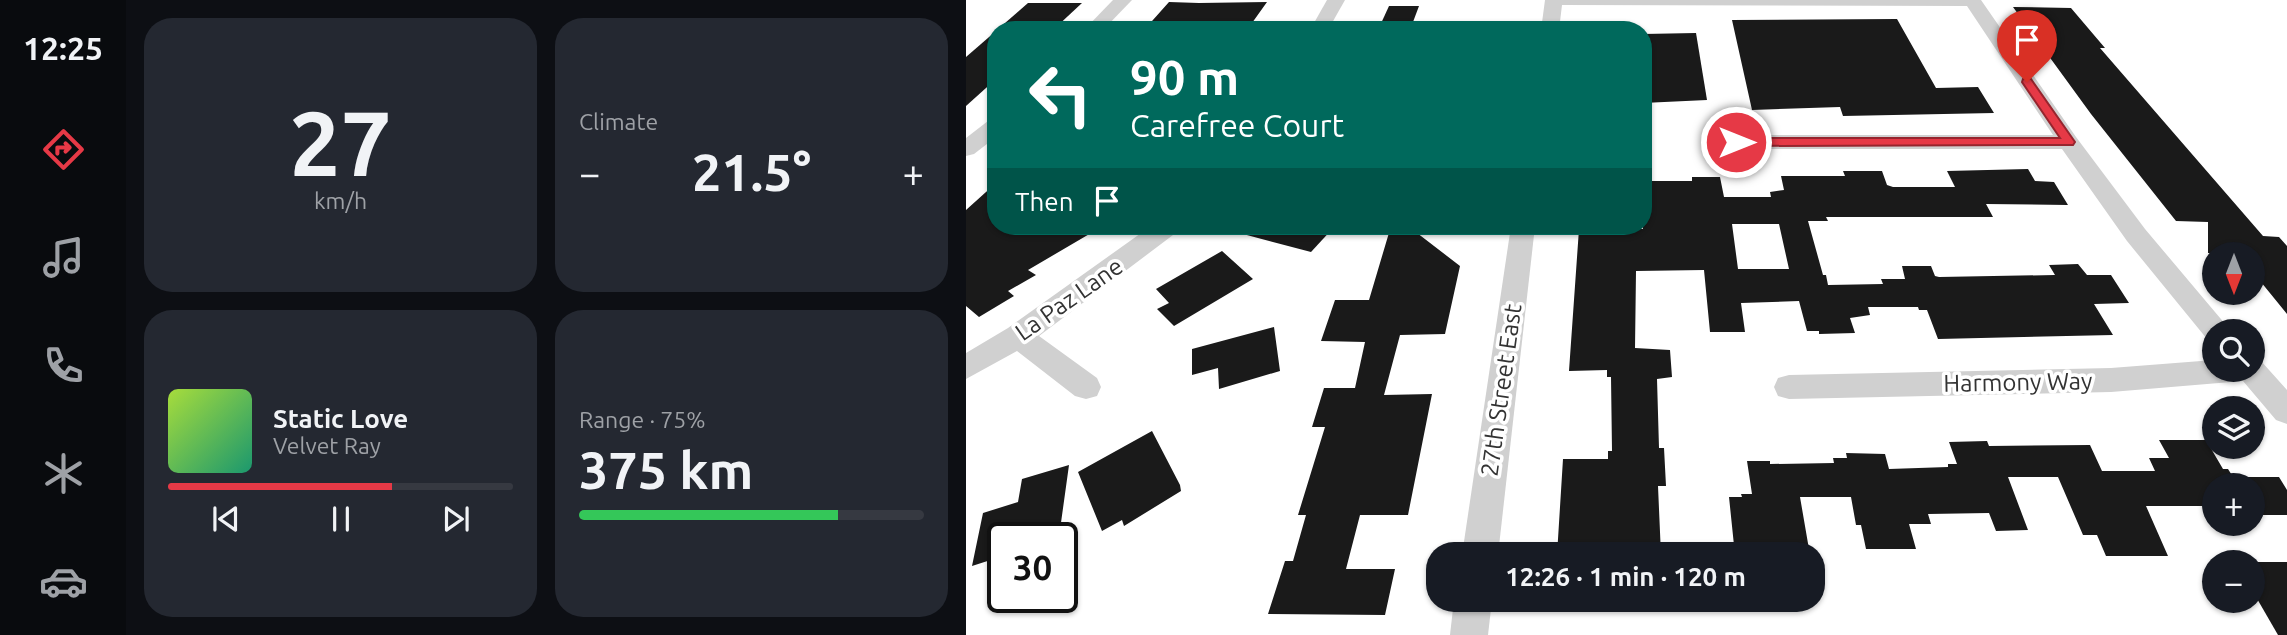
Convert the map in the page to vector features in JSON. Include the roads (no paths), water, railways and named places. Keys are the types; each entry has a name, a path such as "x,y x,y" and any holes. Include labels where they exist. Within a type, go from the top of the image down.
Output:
{"street":[{"path":"1102,21 1123,0"},
{"path":"1324,21 1336,0"},
{"path":"1551,21 1554,0 1972,1 2068,142 2136,234 2207,319"},
{"path":"966,149 987,133"},
{"path":"1736,142 2068,142"},
{"name":"La Paz Lane","path":"966,367 1018,336 1155,235"},
{"name":"27th Street East","path":"1481,542 1523,235"},
{"path":"1018,336 1086,387"},
{"name":"Harmony Way","path":"1788,387 2111,380 2202,373"},
{"path":"2260,382 2287,411"},
{"path":"1469,635 1472,612"}]}
